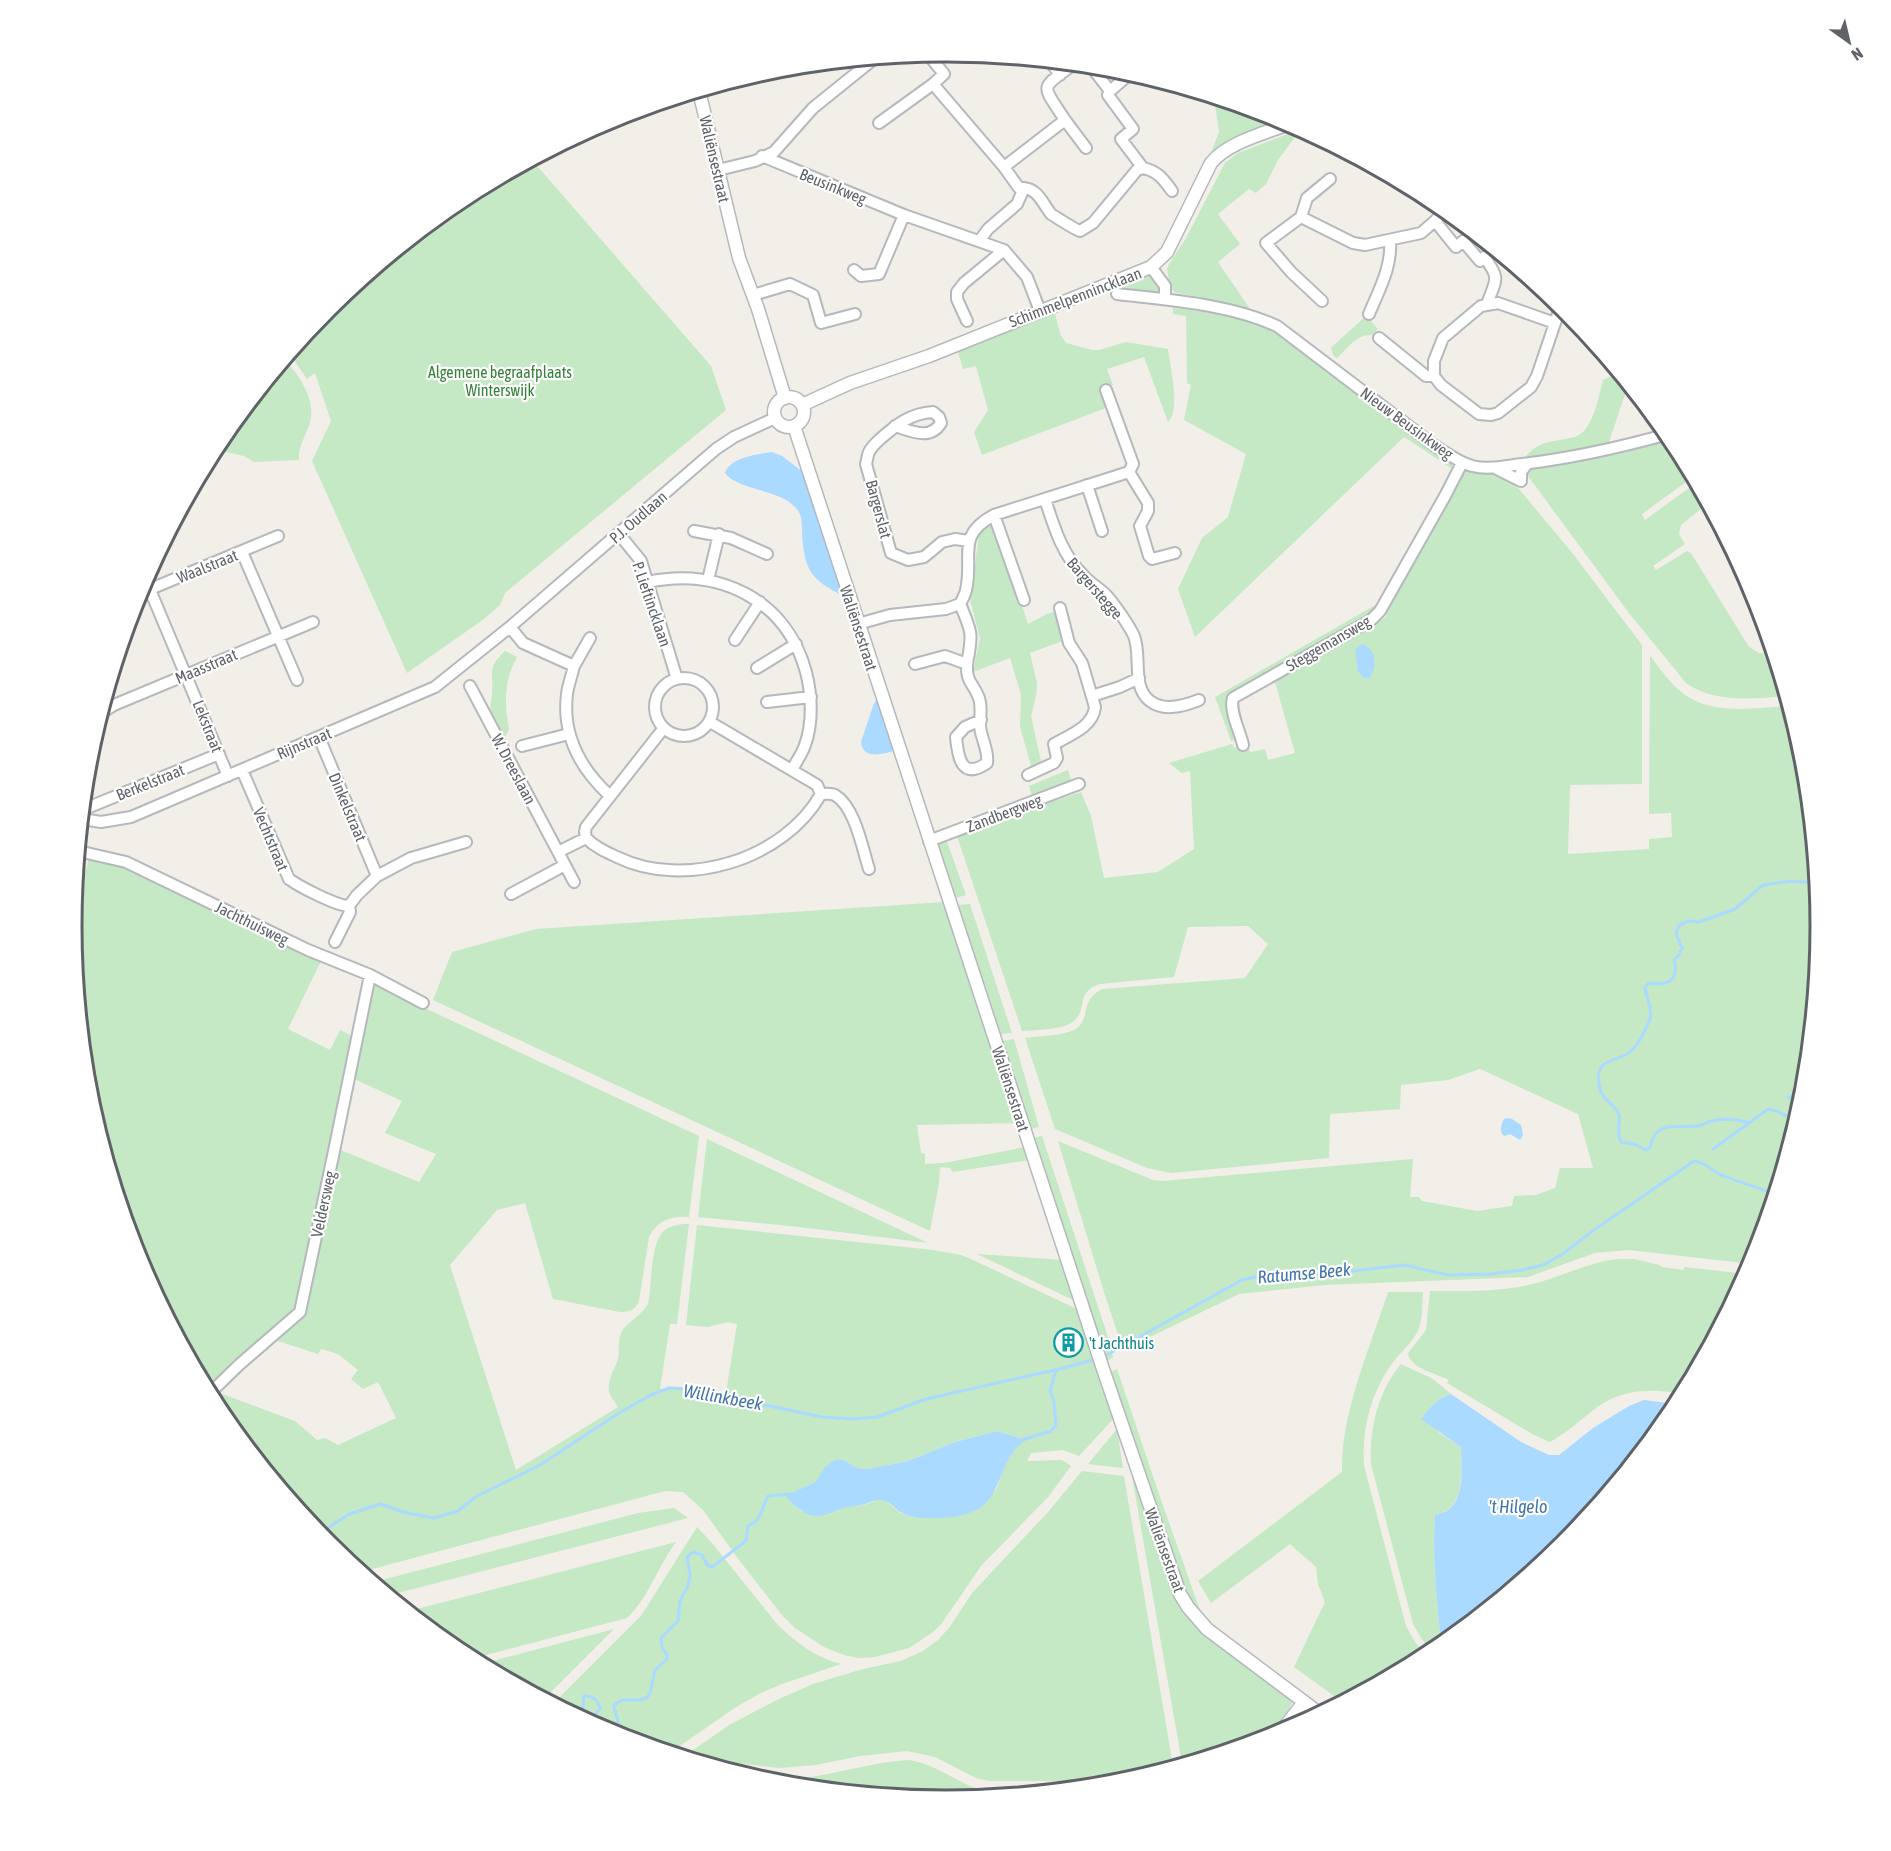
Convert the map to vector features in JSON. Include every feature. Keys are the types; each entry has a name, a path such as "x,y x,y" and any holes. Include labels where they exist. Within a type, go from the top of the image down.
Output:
{"street":[{"path":"879,123 944,75 934,62"},
{"path":"718,170 755,161 774,152 813,108 866,65"},
{"path":"1055,69 1059,75"},
{"path":"1066,70 1048,82 1046,88 1065,120 1086,148"},
{"path":"1098,75 1110,90"},
{"path":"1122,80 1108,94 1133,129 1121,139 1143,168"},
{"path":"933,84 1004,167 1019,188 1029,188 1041,197 1058,220 1065,221 1076,230 1080,231 1093,223 1137,170 1143,168 1152,170 1160,175 1172,191"},
{"name":"Waliënsestraat","path":"701,97 739,258 785,398"},
{"path":"1004,167 1065,120"},
{"name":"Schimmelpennincklaan","path":"802,405 850,383 929,356 1151,267 1167,252 1216,156 1229,148 1278,128"},
{"name":"Beusinkweg","path":"762,156 904,215 1004,250"},
{"path":"1322,301 1291,272 1266,243 1301,217 1306,198 1330,179"},
{"path":"980,240 988,229 1017,204 1024,188"},
{"path":"854,270 861,276 879,274 904,215"},
{"path":"1301,217 1353,243 1365,245 1421,232 1439,216"},
{"path":"1435,221 1456,247 1463,241 1480,261 1484,257 1496,272 1487,304"},
{"path":"1369,314 1388,268 1391,254 1390,241"},
{"path":"967,321 957,299 957,292 964,283 1004,250 1027,277 1040,310"},
{"path":"1151,267 1165,286 1165,299"},
{"path":"753,295 790,284 813,295 821,324 855,314"},
{"name":"Nieuw Beusinkweg","path":"1117,294 1223,309 1261,319 1277,326 1435,446 1462,463 1495,468 1565,459 1658,437"},
{"path":"1555,323 1498,303 1481,306 1443,338 1434,361 1434,376 1441,385 1479,414 1491,416 1498,413 1531,387 1537,376 1555,323 1557,316"},
{"path":"1379,338 1426,376 1434,376"},
{"path":"858,624 890,615 946,609 960,604 966,591 969,541 973,531 980,523 994,515 1129,472 1133,464 1106,390"},
{"path":"785,398 792,398 802,405 802,420 794,426 783,426 775,418 774,408 785,398"},
{"name":"P.J. Oudlaan","path":"510,627 716,449 734,437 775,418"},
{"name":"Waliënsestraat","path":"794,426 1102,1366 1180,1594 1206,1629 1312,1707"},
{"name":"Bargerslat","path":"895,426 873,446 866,464 891,553 908,560 924,557 942,542 955,539 969,541"},
{"name":"Steggemansweg","path":"1243,745 1232,710 1233,698 1371,620 1380,611 1462,463"},
{"path":"1495,468 1521,481 1521,472 1527,464"},
{"path":"1129,472 1148,503 1148,511 1140,526 1149,556 1152,560 1175,553"},
{"path":"1087,485 1102,531"},
{"name":"Bargerstegge","path":"1045,499 1062,548 1083,576 1108,597 1134,636 1141,691 1151,702 1163,707 1183,707 1198,700"},
{"path":"994,515 1024,600"},
{"path":"694,531 719,534 745,543 766,554"},
{"name":"P. Lieftincklaan","path":"619,534 640,561 677,678"},
{"path":"708,580 719,534"},
{"name":"Waalstraat","path":"150,590 278,536"},
{"path":"242,552 297,680"},
{"path":"648,582 688,577 708,580 740,590 760,602 786,628 802,658 811,697 805,745 792,770"},
{"name":"Lekstraat","path":"150,590 228,776"},
{"path":"735,640 760,602"},
{"path":"960,604 972,639 967,677 980,700 981,720 980,726 988,757 987,763 977,770 970,771 957,753 956,737 965,727 981,720"},
{"path":"1028,775 1054,763 1057,758 1054,744 1089,723 1094,714 1095,707 1082,663 1069,643 1060,608"},
{"name":"Maasstraat","path":"110,707 313,622"},
{"path":"510,627 523,644 574,666"},
{"name":"Rijnstraat","path":"88,820 101,822 131,817 435,687 510,627"},
{"path":"590,638 574,666 567,693 567,721 569,734 579,760 596,783 609,795"},
{"path":"756,668 796,644"},
{"path":"915,664 945,656 967,664"},
{"path":"677,678 688,678 699,682 713,699 714,711 710,722 704,730 694,736 672,735 663,729 656,718 654,706 657,694 665,684 677,678"},
{"path":"1092,696 1139,678"},
{"name":"W. Dreeslaan","path":"470,686 574,882"},
{"path":"766,702 811,697"},
{"path":"663,729 586,826 586,838 592,844 626,861 652,869 680,871 707,869 746,858 774,843 816,803 820,794 817,785 710,722"},
{"path":"522,746 569,734"},
{"name":"Dinkelstraat","path":"319,737 377,876"},
{"name":"Berkelstraat","path":"90,807 219,754"},
{"name":"Vechtstraat","path":"242,770 289,879 332,901 349,906"},
{"name":"Zandbergweg","path":"929,841 1079,784"},
{"path":"820,794 833,794 846,804 853,818 869,869"},
{"path":"558,852 586,838"},
{"path":"335,942 350,912 349,906 377,876 411,858 466,842"},
{"name":"Jachthuisweg","path":"85,853 126,862 308,950 370,975 423,1003"},
{"path":"511,894 565,866"},
{"name":"Veldersweg","path":"216,1388 300,1312 370,975"},
{"path":"1292,1716 1304,1701"}],"green space":[{"path":"1215,105 1273,126 1226,144 1210,155 1219,132"},
{"path":"1290,133 1296,136 1278,160 1266,184 1256,193 1249,189 1218,214 1240,244 1218,262 1250,309 1174,292 1169,282 1167,269 1225,163 1238,153"},
{"name":"Algemene begraafplaats Winterswijk","path":"536,165 711,366 726,410 505,593 500,605 484,619 407,673 312,461 331,421 315,373 307,379 293,359 376,276 465,207"},
{"path":"1149,276 1161,286 1160,292 1155,296 1115,290"},
{"path":"1173,308 1240,319 1278,333 1455,461 1451,468 1404,437 1195,637 1178,589 1202,538 1228,517 1246,454 1184,420 1191,385 1187,383 1186,316 1173,314"},
{"path":"1055,313 1060,334 1066,343 1092,350 1126,342 1168,349 1174,398 1172,416 1168,422 1144,357 1107,369 1113,385 1100,389 1106,408 982,455 974,432 988,410 976,366 963,369 958,352"},
{"path":"1366,316 1378,329 1372,335 1357,339 1337,358 1333,355 1331,348"},
{"path":"289,365 302,382 310,400 311,419 300,448 299,460 254,462 244,456 226,452 224,449 227,445"},
{"path":"1611,376 1625,393 1607,448 1523,460 1539,446 1548,442 1573,438 1585,430 1594,413 1603,380"},
{"path":"1661,440 1664,445 1686,482 1642,514 1645,520 1690,487 1702,508 1681,525 1679,534 1685,544 1653,566 1656,570 1687,551 1691,553 1749,647 1759,653 1766,653 1778,696 1721,697 1686,683 1629,613 1525,472 1527,468 1624,453"},
{"path":"1466,471 1500,475 1519,489 1573,554 1642,645 1642,784 1570,785 1568,854 1649,849 1649,839 1672,837 1671,813 1649,814 1650,656 1680,691 1702,704 1739,709 1781,707 1793,757 1808,869 1810,926 1808,982 1793,1094 1764,1203 1744,1256 1741,1263 1629,1250 1595,1253 1528,1277 1325,1285 1239,1294 1123,1350 1058,1141 1153,1180 1163,1181 1413,1159 1410,1197 1419,1197 1422,1201 1477,1211 1512,1206 1514,1196 1536,1195 1555,1188 1560,1168 1593,1168 1578,1114 1480,1069 1448,1080 1401,1085 1400,1109 1330,1114 1329,1158 1171,1173 1147,1168 1055,1129 1025,1038 1059,1034 1077,1028 1084,1019 1090,999 1102,989 1245,978 1268,944 1248,926 1188,927 1174,977 1100,984 1087,991 1074,1021 1050,1029 1022,1031 957,836 979,826 1081,792 1091,816 1104,878 1158,872 1194,849 1190,771 1182,773 1169,763 1232,744 1235,748 1247,745 1250,752 1265,749 1268,760 1295,753 1275,682 1386,617 1389,605"},
{"path":"996,524 1028,624 1057,611 1065,640 1030,653 1037,683 1031,716 1042,766 1032,769 1020,727 1021,694 1010,658 973,672 980,638 970,600 979,535 983,529"},
{"path":"1384,600 1377,613 1233,697 1241,738 1231,741 1215,697"},
{"path":"505,651 517,657 507,683 506,710 509,729 505,738 490,708 493,666"},
{"path":"1068,770 1072,782 1032,797 1029,786"},
{"path":"946,839 966,895 956,898 938,842"},
{"path":"89,859 130,870 322,959 288,1029 330,1050 340,1030 354,1037 299,1299 294,1310 284,1321 214,1385 171,1308 147,1256 127,1203 111,1149 98,1094 83,982 83,882"},
{"path":"944,902 1018,1123 917,1125 921,1153 925,1154 925,1164 944,1163 1025,1147 1030,1160 953,1172 950,1168 940,1167 930,1231 433,1000 452,952 536,929"},
{"path":"970,904 1012,1033 1001,1034 958,905"},
{"path":"371,983 699,1136 689,1217 666,1220 649,1237 639,1301 631,1310 620,1312 553,1299 525,1203 497,1210 450,1265 516,1470 618,1407 610,1395 609,1387 618,1359 620,1334 648,1304 654,1254 660,1236 668,1228 682,1224 689,1224 677,1324 670,1324 660,1389 682,1388 725,1399 737,1324 728,1322 708,1327 686,1325 697,1225 933,1250 971,1259 1079,1310 1116,1416 1079,1456 1063,1450 1031,1453 1027,1461 1062,1460 1071,1466 1048,1497 981,1566 942,1623 933,1632 909,1648 875,1657 858,1658 844,1655 824,1647 795,1628 781,1614 703,1510 683,1492 665,1491 370,1570 296,1495 260,1451 219,1393 295,1421 317,1440 325,1438 338,1445 396,1418 378,1382 363,1389 351,1379 358,1370 338,1354 321,1349 318,1354 272,1339 294,1320 338,1149 419,1182 436,1154 385,1133 402,1101 352,1078","holes":["997,1431 1025,1440 1016,1446 1006,1462 997,1488 978,1509 966,1514 935,1518 910,1516 900,1513 886,1501 880,1499 864,1505 849,1506 828,1514 801,1511 787,1498 787,1495 811,1484 843,1461 857,1468 867,1469 908,1461 955,1442"]},
{"path":"1014,1039 1039,1127 1030,1129 1002,1041"},
{"path":"1042,1136 1108,1337 1113,1357 1106,1362 1033,1138"},
{"path":"707,1139 929,1243 698,1217"},
{"path":"977,1254 1063,1260 1076,1300 1073,1300"},
{"path":"1635,1259 1662,1267 1736,1273 1694,1358 1672,1393 1646,1391 1613,1398 1550,1442 1534,1435 1447,1383 1449,1381 1447,1379 1413,1363 1410,1358 1408,1353 1426,1330 1430,1291 1489,1290 1524,1286 1605,1261"},
{"path":"1388,1292 1423,1292 1419,1328 1410,1343 1391,1365 1378,1388 1369,1413 1364,1439 1364,1466 1406,1626 1419,1648 1378,1674 1335,1696 1294,1667 1325,1602 1318,1584 1316,1567 1290,1544 1211,1603 1198,1581 1342,1472 1346,1426 1365,1358"},
{"path":"1401,1364 1433,1379 1451,1394 1442,1397 1438,1432 1461,1447 1461,1478 1457,1497 1445,1511 1435,1515 1435,1564 1440,1634 1426,1644 1413,1624 1371,1464 1372,1438 1377,1411 1386,1386"},
{"path":"1117,1369 1201,1613 1185,1591 1109,1373"},
{"path":"1117,1429 1123,1468 1088,1464"},
{"path":"1082,1471 1124,1476 1172,1759 1114,1773 1060,1782 989,1781 976,1778 935,1757 907,1751 860,1756 816,1765 779,1768 736,1763 692,1751 729,1725 813,1684 863,1669 901,1661 923,1651 949,1628 973,1592 1048,1512"},
{"path":"1132,1476 1136,1477 1178,1599 1291,1698 1292,1703 1279,1722 1223,1744 1181,1756"},
{"path":"674,1508 688,1518 398,1593 382,1580 638,1513"},
{"path":"697,1527 777,1624 798,1643 814,1653 841,1664 761,1693 736,1707 678,1747 615,1724 559,1698 641,1616"},
{"path":"676,1542 641,1601 627,1618 484,1656 417,1609"},
{"path":"614,1629 550,1693 492,1661"},
{"path":"909,1760 921,1763 979,1789 889,1788 805,1778"}],"water":[{"path":"772,452 782,456 803,472 844,596 823,584 811,572 803,545 801,518 795,507 779,496 739,483 725,473 732,463 738,460"},
{"path":"1363,644 1373,654 1374,668 1370,678 1364,678 1358,671 1355,649"},
{"path":"877,698 894,751 869,754 862,748 861,742"},
{"path":"1507,1118 1521,1125 1523,1135 1520,1140 1510,1134 1504,1136 1502,1134 1501,1126"},
{"name":"'t Hilgelo","path":"1451,1394 1521,1442 1549,1455 1559,1455 1593,1428 1629,1406 1644,1400 1666,1403 1595,1495 1556,1536 1515,1575 1440,1634 1435,1564 1435,1515 1453,1506 1457,1498 1461,1478 1461,1447 1421,1419 1431,1407"},
{"path":"997,1431 1026,1440 1011,1455 993,1494 978,1509 962,1515 919,1518 902,1513 889,1503 879,1500 818,1516 801,1511 787,1498 787,1495 816,1481 826,1466 835,1460 843,1460 857,1468 867,1469 908,1461 955,1442"}],"waterway":[{"name":"Ratumse Beek","path":"1788,1117 1768,1109 1749,1123 1725,1119 1697,1126 1662,1128 1646,1150 1634,1144 1621,1142 1618,1134 1619,1115 1601,1093 1598,1078 1603,1065 1631,1051 1642,1036 1651,1015 1645,987 1649,983 1667,983 1673,977 1674,960 1682,948 1676,934 1681,924 1690,921 1699,922 1735,909 1763,885 1791,881 1808,882"},
{"path":"1788,1098 1793,1095"},
{"path":"1713,1149 1749,1123"},
{"name":"Ratumse Beek","path":"1103,1357 1242,1280 1264,1275 1335,1273 1404,1265 1448,1275 1490,1274 1543,1265 1561,1255 1694,1161 1704,1164 1719,1174 1767,1192"},
{"name":"Ratumse Beek","path":"1022,1440 1051,1431 1056,1425 1054,1402 1050,1391 1056,1370 1096,1359"},
{"name":"Willinkbeek","path":"328,1528 349,1514 380,1504 407,1513 434,1518 458,1511 477,1496 540,1465 619,1413 669,1388 689,1389 822,1417 853,1419 877,1417 926,1399 1055,1370"},
{"name":"Ratumse Beek","path":"617,1725 614,1705 622,1700 647,1698 655,1670 667,1659 661,1638 678,1621 680,1601 688,1586 690,1575 687,1557 693,1552 702,1555 707,1565 712,1567 746,1541 748,1526 757,1520 768,1496 791,1494"},
{"name":"Ratumse Beek","path":"582,1709 584,1696 592,1698 597,1701 600,1709 595,1715"}],"place":[{"name":"'t Jachthuis","path":"1068,1343"}]}
